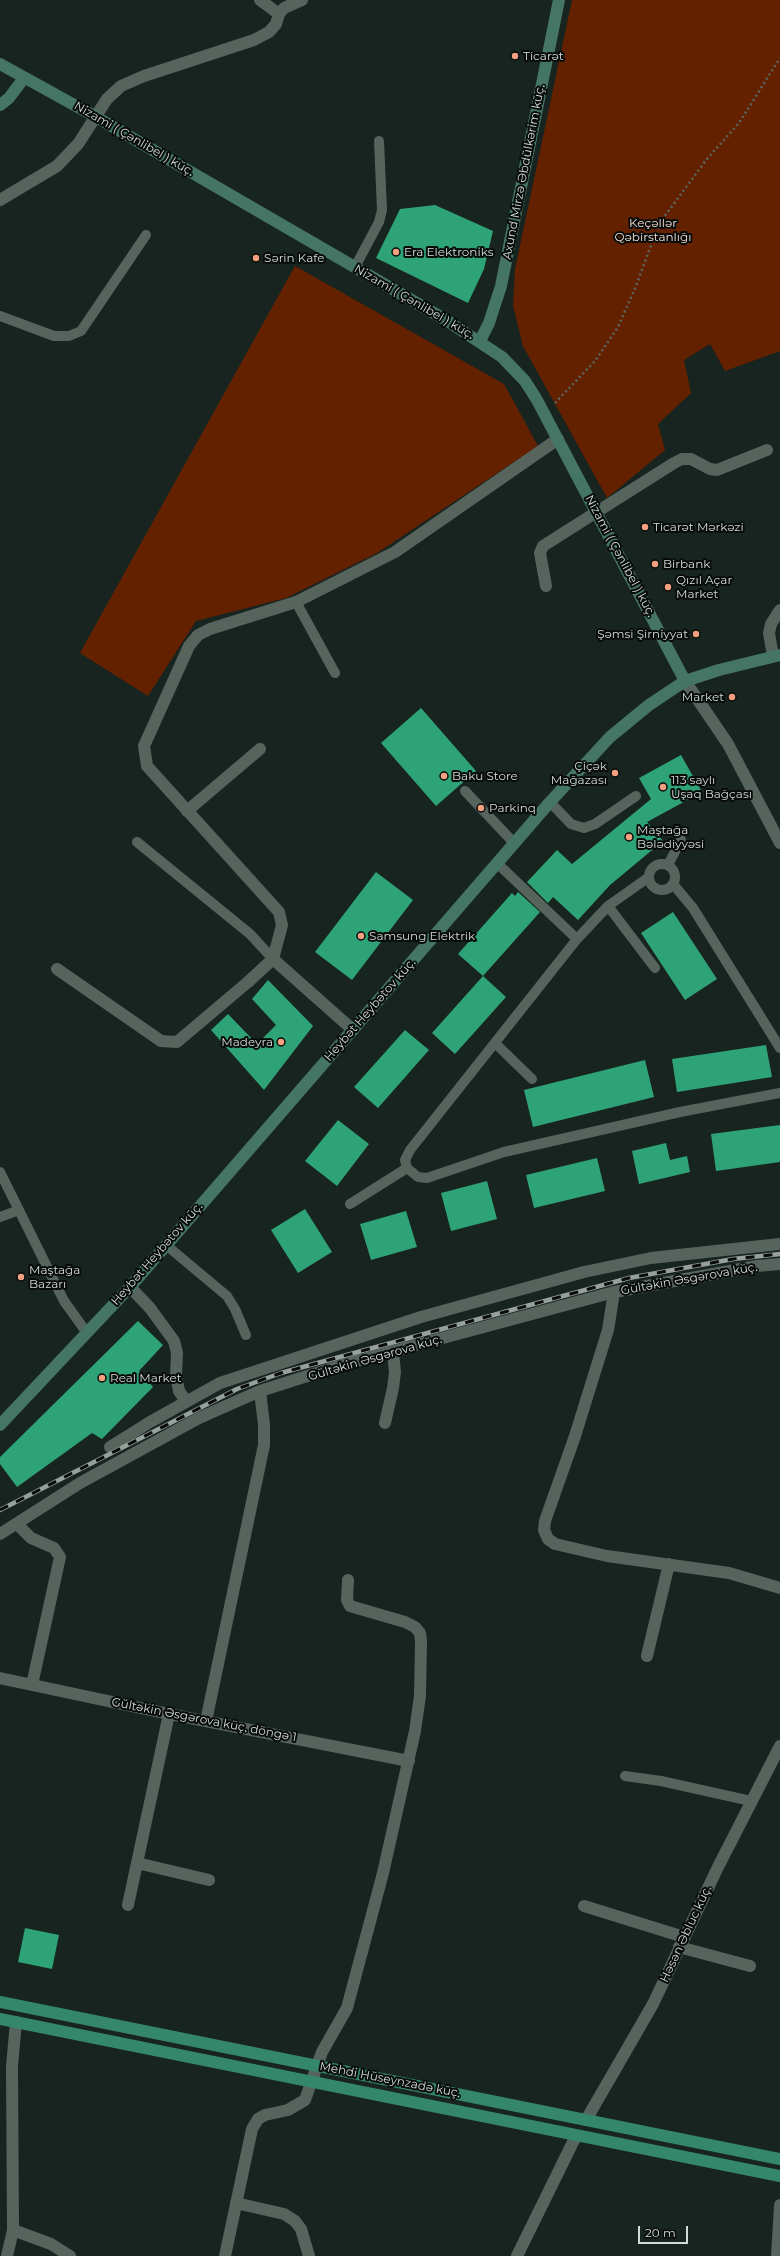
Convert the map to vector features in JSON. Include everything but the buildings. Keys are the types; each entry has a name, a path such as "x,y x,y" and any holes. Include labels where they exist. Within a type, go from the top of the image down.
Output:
{"main road":[{"name":"Axund Mirzə Əbdülkərim küç.","path":"480,341 489,323 500,286 558,0"},
{"name":"Nizami ( Çənlibel ) küç.","path":"0,64 96,117 355,267 480,341 502,357 525,380 558,439 685,681"},
{"path":"0,105 9,98 24,78"},
{"name":"Heybət Heybətov küç.","path":"1,1421 130,1287 514,843 610,737 649,705 685,681 708,673 777,656"},
{"name":"Mehdi Hüseynzadə küç.","path":"0,2002 780,2159"},
{"name":"Mehdi Hüseynzadə küç.","path":"0,2019 780,2176"}],"street":[{"path":"260,0 279,14"},
{"path":"0,200 57,166 78,144 107,99 120,86 144,76 254,40 269,32 276,24 279,14 284,8 299,1"},
{"path":"57,969 161,1041 177,1042 273,959 282,925 279,912 147,766 144,746 189,646 198,635 210,629 296,602 395,552 558,439"},
{"path":"546,586 540,553 543,546 596,511 682,459 690,459 710,469 718,470 767,450"},
{"path":"777,656 769,633 771,624 780,610"},
{"path":"685,681 728,744 780,843"},
{"path":"187,811 260,749"},
{"path":"273,959 353,1030"},
{"path":"110,1447 186,1401 220,1383 421,1317 584,1272 651,1258 780,1244"},
{"name":"Gültəkin Əsgərova küç.","path":"0,1534 80,1483 199,1418 260,1391 342,1366 614,1292 757,1266 780,1264"},
{"path":"130,1287 150,1308 174,1341 177,1353 176,1376 179,1391 186,1401"},
{"path":"614,1292 608,1330 576,1436 545,1521 544,1530 548,1539 556,1544 607,1556 729,1573 780,1588"},
{"path":"385,1424 395,1372 393,1353"},
{"path":"206,1720 264,1445 264,1425 260,1391"},
{"path":"17,1524 31,1538 54,1548 60,1556 32,1685"},
{"path":"647,1656 669,1564"},
{"path":"225,2256 252,2129 258,2119 297,2106 305,2100 313,2081 316,2065 344,2014 350,1998 387,1859 409,1761 420,1696 422,1641 420,1633 415,1627 405,1622 350,1606 347,1600 348,1580"},
{"name":"Gültəkin Əsgərova küç. döngə 1","path":"0,1678 169,1714 206,1720 409,1761"},
{"path":"128,1906 169,1714"},
{"name":"Həsən Əbluc küç.","path":"586,2120 653,2004 751,1801 780,1746"},
{"path":"137,1863 209,1880"},
{"path":"584,1906 750,1966"},
{"path":"7,2256 13,2230 12,2066 16,2022"},
{"path":"517,2256 576,2136"},
{"path":"236,2203 284,2214 295,2221 301,2229 309,2256"},
{"path":"777,2256 780,2205"},
{"path":"13,2230 51,2244 70,2256"}],"lane":[{"path":"355,267 379,222 382,210 379,141"},
{"path":"0,316 54,336 68,336 81,330 146,235"},
{"path":"296,602 334,673"},
{"path":"465,791 514,843"},
{"path":"550,802 571,824 584,828 595,824 636,796"},
{"path":"668,865 681,840"},
{"path":"137,842 250,934 273,959"},
{"path":"497,863 577,939"},
{"path":"658,864 668,865 675,874 673,884 664,890 658,889 650,882 650,872 658,864"},
{"path":"649,877 608,906 577,939 410,1150 405,1160 407,1168 418,1177 427,1178 504,1152 680,1112 780,1093"},
{"path":"673,884 693,908 780,1048"},
{"path":"608,906 655,968"},
{"path":"495,1043 532,1079"},
{"path":"350,1204 407,1168"},
{"path":"0,1172 64,1301 87,1333"},
{"path":"0,1217 19,1210"},
{"path":"166,1245 227,1296 235,1309 246,1335"},
{"path":"625,1776 661,1781 751,1801"}],"path":[{"path":"554,403 595,361 618,327 636,286 653,240 664,217 707,159 739,123 780,58"}],"green space":[{"name":"Keçəllər Qəbirstanlığı","path":"572,0 780,0 780,351 725,371 710,344 684,360 691,393 658,424 665,450 607,498 523,346 513,306 515,269"},
{"path":"295,266 504,384 538,446 377,553 286,598 196,621 148,696 80,653"}],"railway":[{"path":"0,1510 237,1389 281,1373 629,1278 733,1259 780,1254"}],"place":[{"name":"Ticarət","path":"515,56"},
{"name":"Era Elektroniks","path":"396,252"},
{"name":"Sərin Kafe","path":"256,258"},
{"name":"Ticarət Mərkəzi","path":"645,527"},
{"name":"Birbank","path":"655,564"},
{"name":"Qızıl Açar Market","path":"668,587"},
{"name":"Şəmsi Şirniyyat","path":"696,634"},
{"name":"Market","path":"732,697"},
{"name":"Çiçək Mağazası","path":"615,773"},
{"name":"Baku Store","path":"444,776"},
{"name":"113 saylı Uşaq Bağçası","path":"663,787"},
{"name":"Parkinq","path":"481,808"},
{"name":"Maştağa Bələdiyyəsi","path":"629,837"},
{"name":"Samsung Elektrik","path":"361,936"},
{"name":"Madeyra","path":"281,1042"},
{"name":"Maştağa Bazarı","path":"21,1277"},
{"name":"Real Market","path":"102,1378"}]}
